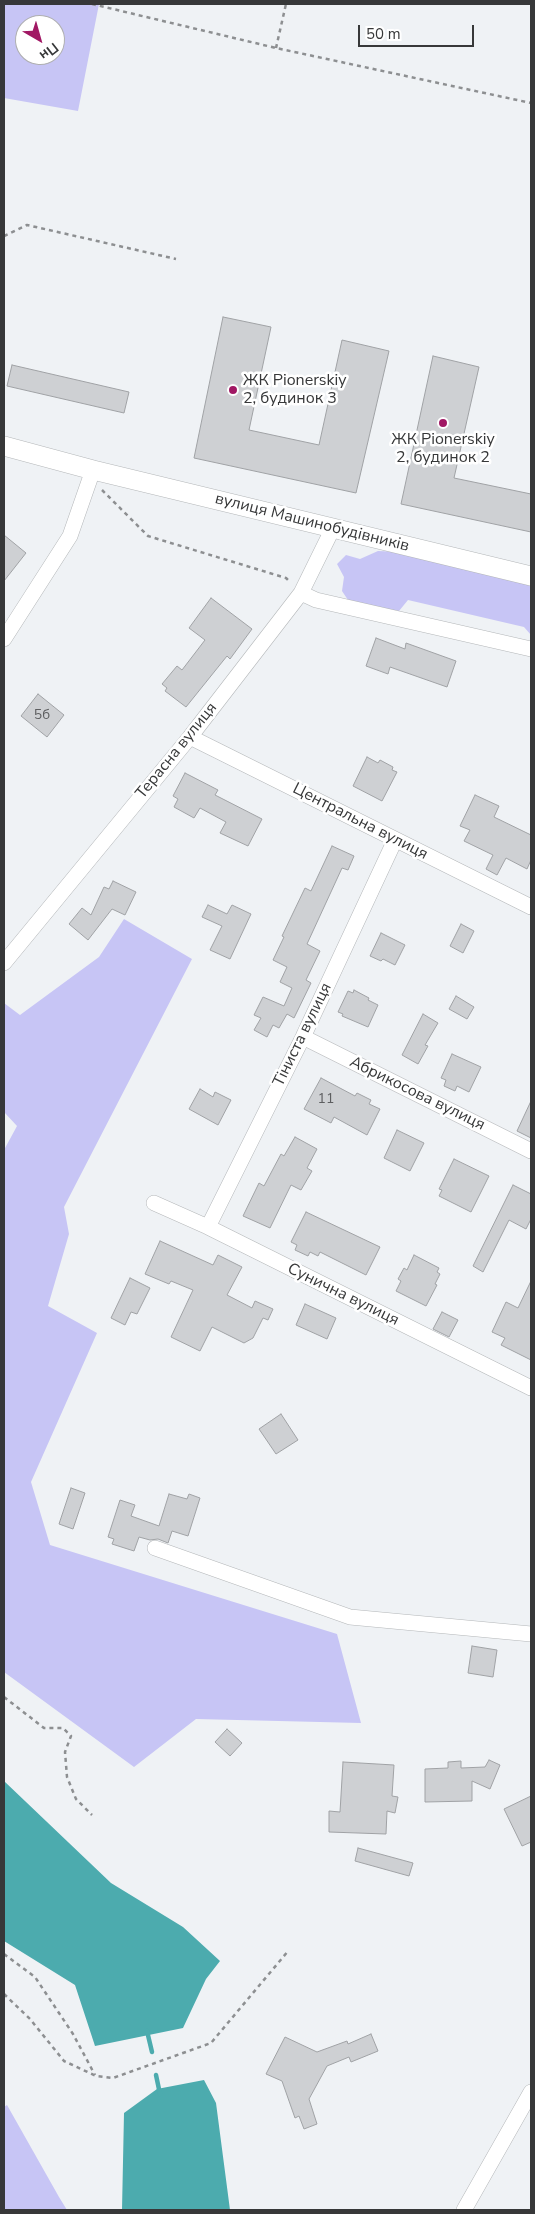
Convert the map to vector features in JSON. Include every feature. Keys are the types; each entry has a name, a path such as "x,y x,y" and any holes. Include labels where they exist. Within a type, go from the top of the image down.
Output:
{"street":[{"name":"вулиця Машинобудівників","path":"4,446 91,474 333,528 531,576"},
{"path":"4,639 70,536 91,474"},
{"name":"Терасна вулиця","path":"4,963 190,737 301,593 333,528"},
{"path":"301,593 316,600 531,649"},
{"name":"Центральна вулиця","path":"190,737 531,907"},
{"name":"Тіниста вулиця","path":"208,1228 303,1037 395,840"},
{"name":"Абрикосова вулиця","path":"303,1037 531,1151"},
{"name":"Сунична вулиця","path":"154,1203 531,1388"},
{"path":"155,1548 350,1617 531,1634"},
{"path":"464,2210 531,2092"}],"path":[{"path":"92,4 276,48 531,103"},
{"path":"276,48 286,4"},
{"path":"4,236 27,225 176,259"},
{"path":"91,474 148,536 286,578 301,593"},
{"path":"4,1697 44,1728 63,1728 71,1736 65,1752 67,1777 76,1799 92,1815"},
{"path":"4,1994 30,2019 64,2061 96,2076 112,2078 211,2043 289,1950"},
{"path":"4,1954 35,1977 73,2034 96,2076"}],"shaded area":[{"path":"4,4 99,4 78,111 4,98"},
{"path":"378,551 401,552 531,584 531,635 524,627 408,600 399,611 350,603 342,591 344,577 337,564 346,555 360,559"},
{"path":"124,919 192,959 64,1207 69,1234 48,1306 97,1333 31,1482 50,1545 337,1634 361,1723 196,1719 134,1767 4,1672 4,1150 17,1126 4,1112 4,1003 20,1015 99,957"},
{"path":"4,1781 111,1883 183,1927 220,1961 206,1979 183,2028 95,2046 75,1985 4,1941"},
{"path":"204,2080 216,2103 230,2210 122,2210 124,2113 157,2089"},
{"path":"7,2105 67,2210 4,2210 4,2107"}],"building":[{"name":"ЖК Pionerskiy 2, будинок 3","path":"223,317 271,327 249,430 319,445 342,340 389,351 356,493 194,458"},
{"name":"ЖК Pionerskiy 2, будинок 2","path":"433,356 479,367 454,478 531,494 531,532 401,504"},
{"path":"12,365 129,392 124,413 7,386"},
{"path":"4,535 26,553 4,581"},
{"path":"211,598 252,629 230,659 227,656 186,707 165,691 167,688 162,684 177,666 182,670 205,640 189,628"},
{"path":"376,638 405,649 406,643 456,661 447,687 390,667 388,674 366,666"},
{"path":"38,694 64,715 47,737 21,716"},
{"path":"367,757 378,763 380,760 393,767 392,770 397,772 382,801 353,786"},
{"path":"185,773 218,790 215,795 262,819 248,846 220,833 226,822 200,808 194,818 174,807 178,799 173,796"},
{"path":"475,795 499,806 494,817 531,835 531,860 527,869 506,858 497,875 486,869 493,855 464,841 470,830 460,826"},
{"path":"332,846 354,856 348,870 342,868 307,944 320,951 306,980 311,983 294,1018 287,1014 279,1028 273,1025 267,1037 254,1030 261,1018 254,1015 263,997 284,1006 292,988 280,982 287,967 273,960 284,937 282,936 305,888 311,891"},
{"path":"113,881 136,892 125,915 112,909 88,940 69,924 82,908 91,915 104,887 109,889"},
{"path":"208,905 227,914 232,905 251,914 230,959 210,950 222,926 202,917"},
{"path":"461,924 474,931 463,953 450,946"},
{"path":"381,933 405,945 395,965 383,959 381,961 370,956"},
{"path":"354,990 378,1005 368,1027 342,1016 343,1014 338,1012 348,991 353,993"},
{"path":"456,996 474,1007 467,1019 449,1009"},
{"path":"423,1014 438,1023 425,1045 428,1046 418,1064 402,1055"},
{"path":"452,1054 481,1067 469,1092 457,1086 455,1091 444,1086 446,1080 441,1078"},
{"path":"321,1078 355,1096 357,1093 371,1100 369,1104 380,1109 367,1135 334,1117 331,1123 304,1109"},
{"path":"200,1089 213,1097 215,1092 231,1100 218,1125 189,1109"},
{"path":"531,1101 531,1138 517,1131"},
{"path":"397,1130 424,1143 410,1171 384,1158"},
{"path":"295,1137 317,1149 307,1168 312,1171 301,1190 291,1185 270,1228 243,1216 259,1183 264,1186 281,1154 284,1156"},
{"path":"454,1159 489,1176 471,1212 439,1196 442,1190 439,1189"},
{"path":"513,1185 531,1194 531,1219 526,1229 509,1220 483,1272 473,1266"},
{"path":"306,1212 380,1247 366,1275 320,1252 318,1256 310,1252 308,1256 295,1250 297,1245 291,1242"},
{"path":"160,1241 213,1265 218,1255 242,1267 227,1295 252,1308 255,1301 273,1309 268,1320 263,1318 253,1338 244,1343 212,1327 200,1351 171,1337 193,1290 171,1281 169,1284 145,1274"},
{"path":"414,1255 439,1268 437,1272 440,1274 435,1284 437,1285 426,1306 396,1291 401,1281 398,1279 404,1268 407,1270"},
{"path":"130,1278 150,1288 137,1314 131,1312 125,1325 111,1318"},
{"path":"531,1281 531,1360 501,1345 505,1338 492,1332 506,1302 518,1308"},
{"path":"305,1304 336,1318 327,1339 296,1325"},
{"path":"442,1312 458,1320 449,1337 433,1329"},
{"path":"281,1414 298,1440 276,1454 259,1429"},
{"path":"71,1488 85,1493 73,1529 59,1524"},
{"path":"169,1494 187,1499 189,1494 200,1498 188,1536 172,1531 168,1543 158,1539 150,1540 139,1537 134,1551 112,1544 114,1539 108,1537 120,1500 135,1505 131,1516 159,1526"},
{"path":"472,1646 497,1650 493,1677 468,1673"},
{"path":"227,1729 242,1743 230,1756 215,1742"},
{"path":"489,1760 500,1765 490,1789 472,1781 472,1801 425,1802 425,1769 448,1768 448,1762 461,1761 461,1768 485,1767"},
{"path":"343,1762 394,1765 392,1796 398,1797 395,1813 387,1811 386,1834 329,1832 329,1811 340,1812"},
{"path":"531,1796 531,1842 522,1846 504,1809"},
{"path":"358,1848 413,1863 409,1876 355,1861"},
{"path":"371,2034 378,2051 351,2062 349,2057 327,2066 309,2099 317,2124 304,2129 299,2116 295,2118 282,2081 266,2074 285,2037 317,2052 347,2041 348,2044"}],"waterway":[{"path":"147,2031 152,2052"},
{"path":"156,2075 160,2094"}],"place":[{"name":"ЖК Pionerskiy 2, будинок 3","path":"233,390"},
{"name":"ЖК Pionerskiy 2, будинок 2","path":"443,423"}]}
